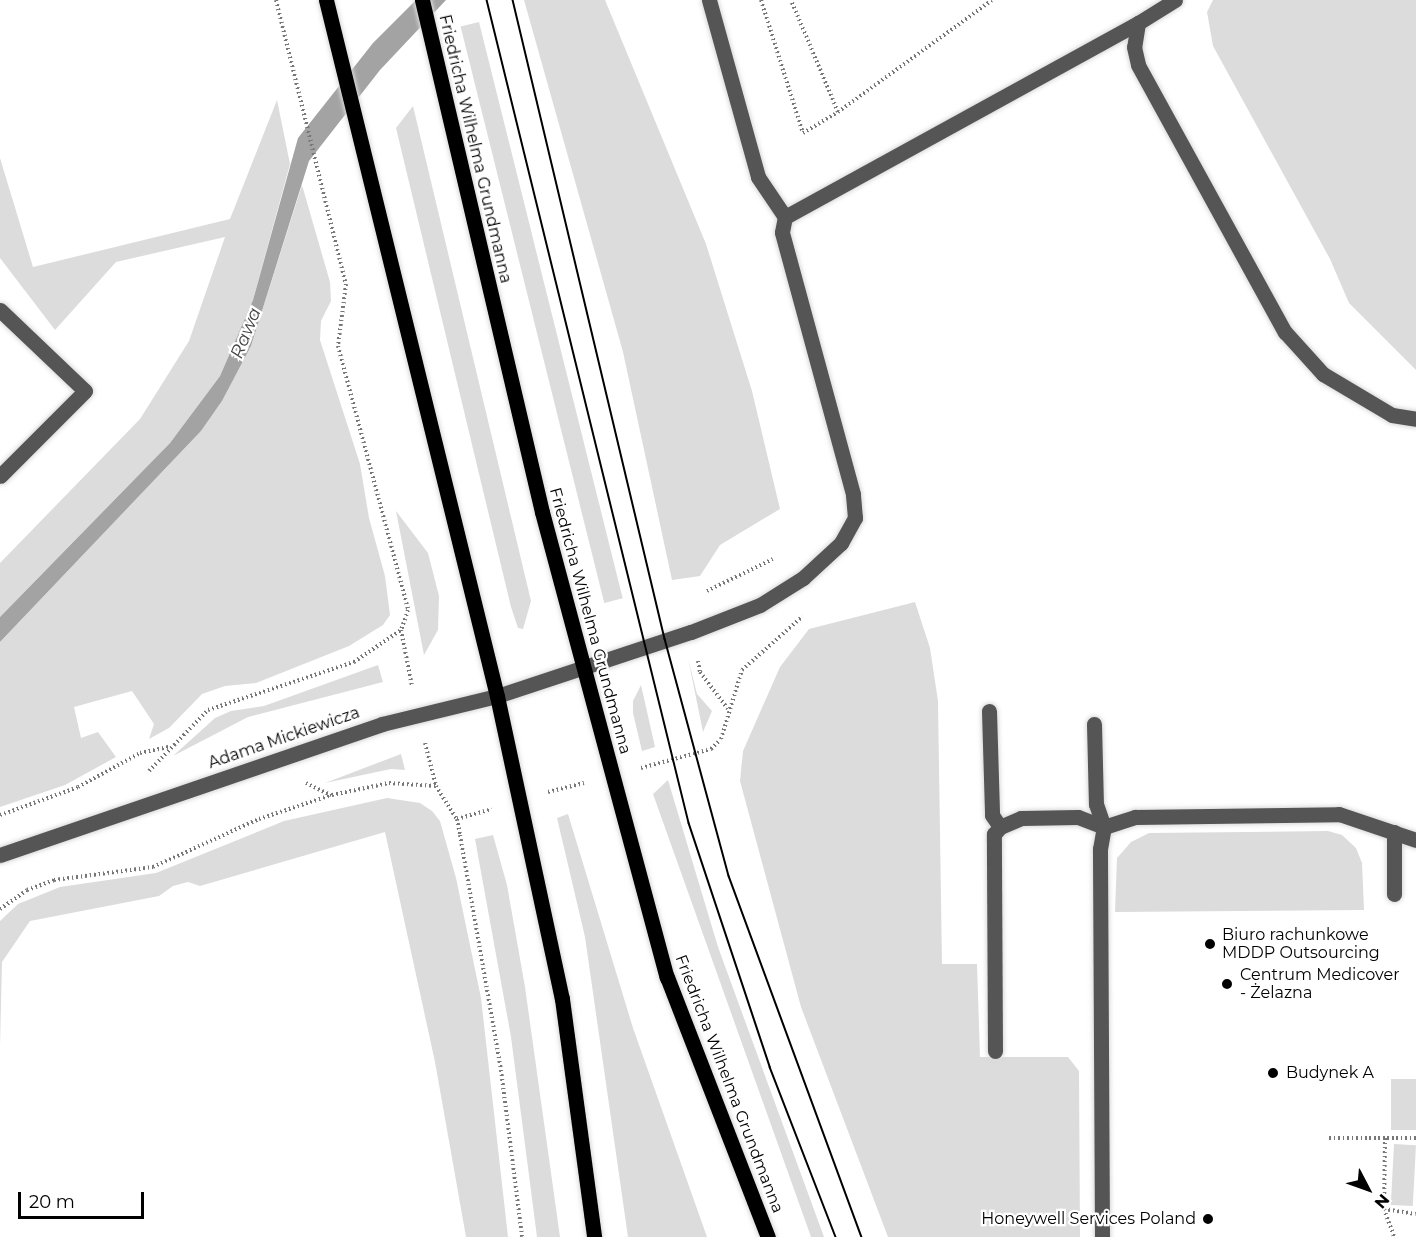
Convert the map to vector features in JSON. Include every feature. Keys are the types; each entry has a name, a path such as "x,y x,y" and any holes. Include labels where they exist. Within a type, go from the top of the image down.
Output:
{"main road":[{"path":"326,0 497,696 562,999 594,1237"},
{"name":"Friedricha Wilhelma Grundmanna","path":"422,0 582,666 668,977 768,1237"}],"street":[{"path":"709,0 758,177 785,217 1138,23 1175,0"},
{"path":"1138,23 1134,47 1138,64 1285,332 1323,374 1392,415 1416,419"},
{"name":"Adama Mickiewicza","path":"0,855 382,724 497,696 582,666 691,632 760,605 824,561 841,543 855,518 853,494 782,232 785,217"},
{"path":"0,310 86,392 0,476"},
{"path":"989,711 992,814 1000,827"},
{"path":"1094,723 1096,804 1104,827 1100,849 1102,1237"},
{"path":"995,1051 994,834 1000,827 1021,818 1078,817 1104,827 1135,817 1339,814 1416,840"},
{"path":"1394,832 1394,894"}],"path":[{"path":"276,0 326,202"},
{"path":"761,0 802,133 838,112 992,0"},
{"path":"791,0 838,112"},
{"path":"457,819 519,799 711,749 721,739 742,670 777,635 805,615"},
{"path":"0,815 78,787 140,753 170,747 208,710 230,700 252,698 354,662 401,630"},
{"path":"0,909 27,890 54,880 153,867 259,819 332,795 389,783 436,786"},
{"path":"1329,1138 1416,1138"},
{"path":"1385,1138 1384,1209 1394,1237"},
{"path":"1384,1209 1416,1214"}],"shaded area":[{"path":"524,0 605,0 706,244 752,391 780,509 720,545 700,576 672,580 623,352"},
{"path":"1213,0 1416,0 1416,370 1349,303 1330,259 1213,46 1207,12"},
{"path":"479,22 623,598 604,603 461,27"},
{"path":"277,100 290,164 253,300 220,376 170,443 0,617 0,563 140,419 189,341 225,237 116,262 55,330 0,258 0,158 33,267 230,219"},
{"path":"413,106 531,601 523,629 518,628 511,607 396,128"},
{"path":"302,185 330,282 331,301 321,321 320,340 360,464 369,518 385,576 390,615 383,625 349,646 256,683 225,686 202,694 169,728 149,739 154,724 132,691 74,707 81,738 98,732 116,757 65,785 0,807 0,642 201,431 222,401 251,346"},
{"path":"396,511 428,553 439,596 438,630 424,655"},
{"path":"915,602 930,648 938,701 942,964 977,964 980,1057 1068,1057 1079,1071 1080,1237 888,1237 801,1007 740,781 743,751 780,667 809,629"},
{"path":"688,658 697,694 712,711 703,732"},
{"path":"378,665 383,682 248,717 173,756 215,718 231,711 264,706"},
{"path":"641,685 655,747 642,751 633,713 633,701"},
{"path":"401,754 405,770 391,769 325,783"},
{"path":"668,780 718,947 824,1237 811,1237 653,794"},
{"path":"387,798 420,803 432,811 440,821 456,878 481,998 508,1237 466,1237 435,1062 385,832 200,886 188,882 173,886 159,896 30,921 2,962 0,1047 0,921 18,904 60,887 156,873 284,821"},
{"path":"568,814 633,1028 707,1237 628,1237 585,937 557,818"},
{"path":"1328,831 1342,835 1356,848 1362,863 1364,910 1115,912 1117,858 1131,842 1149,833"},
{"path":"493,835 507,885 525,987 560,1237 537,1237 511,1037 475,839"},
{"path":"1391,1079 1416,1079 1416,1130 1391,1130"},
{"path":"1394,1144 1416,1145 1413,1206 1391,1205"}],"water":[{"name":"Rawa","path":"416,0 446,0 380,70 309,161 251,346 222,401 201,431 0,642 0,617 170,443 220,376 253,300 298,138 373,43"}],"tram line":[{"path":"487,0 689,823 770,1067 836,1237"},
{"path":"513,0 665,639 729,876 862,1237"}],"place":[{"name":"Biuro rachunkowe MDDP Outsourcing","path":"1210,944"},
{"name":"Centrum Medicover - Żelazna","path":"1227,984"},
{"name":"Budynek A","path":"1273,1073"},
{"name":"Honeywell Services Poland","path":"1208,1219"}]}
